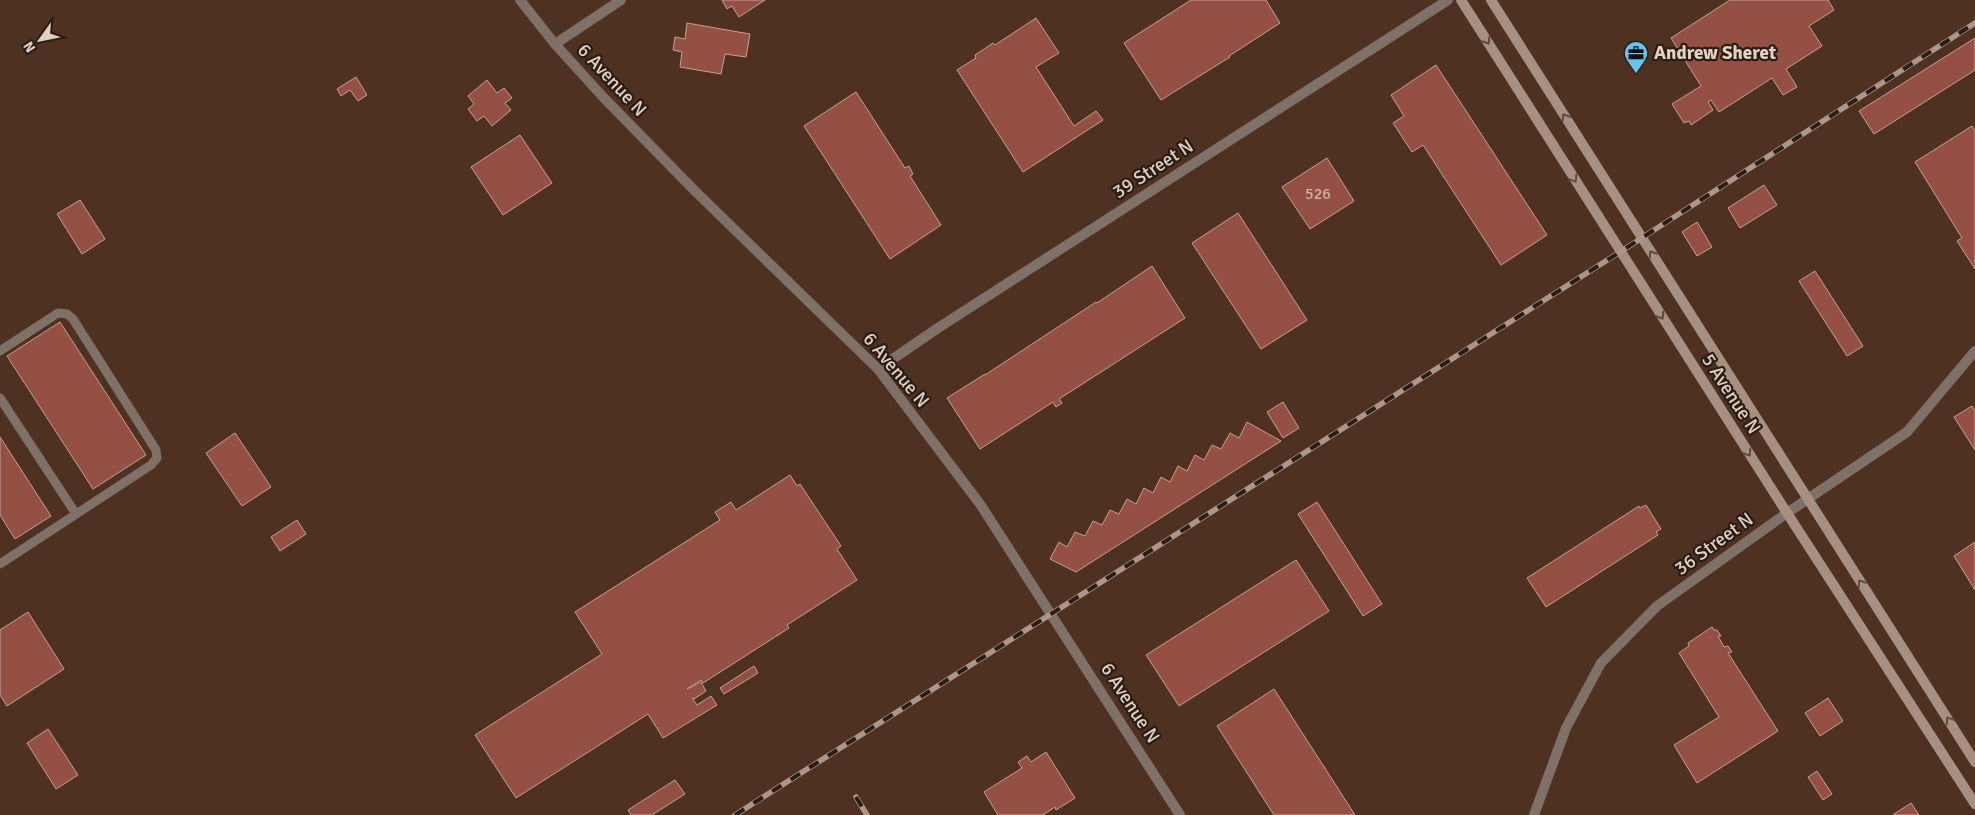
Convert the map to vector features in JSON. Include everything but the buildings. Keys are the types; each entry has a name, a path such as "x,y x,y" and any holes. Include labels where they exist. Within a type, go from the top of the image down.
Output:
{"main road":[{"name":"5 Avenue N","path":"1461,0 1787,513 1975,804"},
{"name":"5 Avenue N","path":"1491,0 1975,762"}],"street":[{"name":"6 Avenue N","path":"520,0 555,44 603,97 695,191 878,369 980,504 1180,815"},
{"path":"555,44 621,0"},
{"name":"39 Street N","path":"878,369 938,328 1448,0"},
{"name":"36 Street N","path":"1534,815 1566,728 1601,662 1657,606 1787,513 1907,432 1975,351"}],"lane":[{"path":"0,351 58,313 67,314 74,319 156,450 157,458 151,465 0,564"},
{"path":"0,398 76,514"}],"railway":[{"path":"735,815 1620,252 1975,23"},
{"path":"856,797 867,815"}],"place":[{"name":"Andrew Sheret","path":"1636,74"}]}
